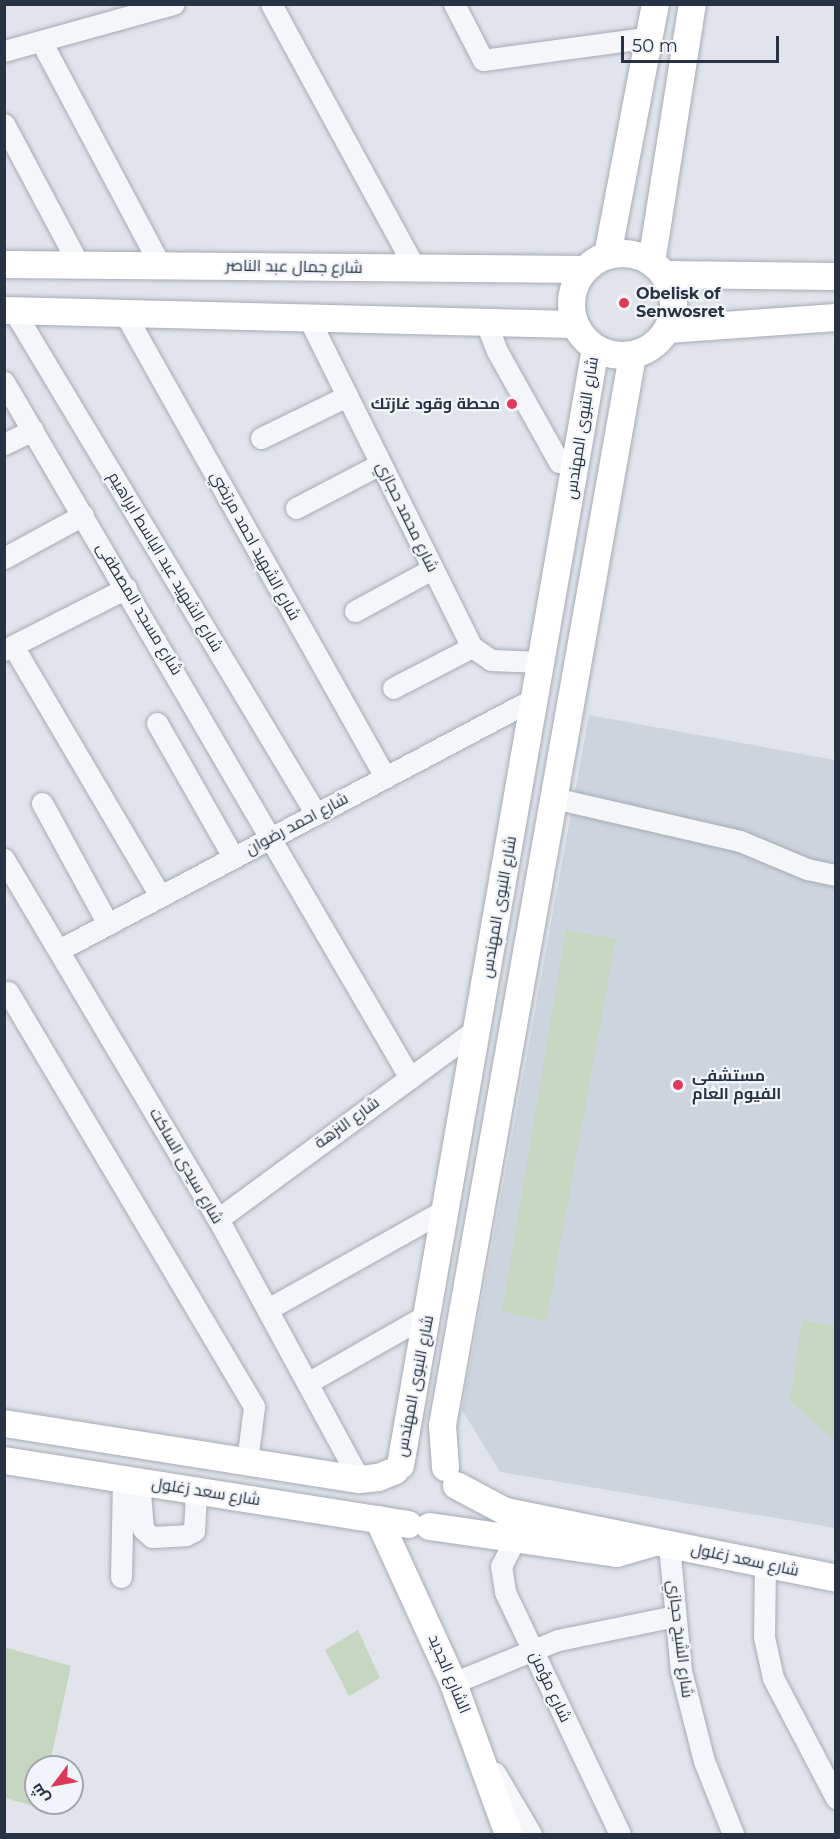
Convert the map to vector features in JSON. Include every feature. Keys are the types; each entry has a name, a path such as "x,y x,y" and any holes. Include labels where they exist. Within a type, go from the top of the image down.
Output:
{"main road":[{"path":"607,255 655,4"},
{"path":"657,268 692,4"},
{"path":"607,255 638,255 657,268 673,301 667,329 652,346 632,355 619,356 595,348 574,324 571,295 584,269 607,255"},
{"name":"شارع جمال عبد الناصر","path":"4,264 584,269"},
{"path":"657,268 836,276"},
{"path":"9,311 309,319 485,320 574,324"},
{"path":"667,329 836,317"},
{"name":"شارع النبوى المهندس","path":"397,1468 437,1264 577,465 595,348"},
{"name":"شارع النبوى المهندس","path":"451,1476 442,1425 632,355"},
{"path":"520,788 554,798"},
{"path":"445,1215 477,1226"},
{"path":"437,1264 470,1270"},
{"path":"4,1423 359,1479 378,1477 418,1458 451,1476 456,1496 448,1516 418,1526 394,1513 387,1496 397,1468"},
{"name":"شارع سعد زغلول","path":"4,1460 418,1526 616,1553 661,1543"},
{"name":"شارع سعد زغلول","path":"451,1476 505,1510 765,1566 836,1578"},
{"name":"الشارع الجديد","path":"378,1519 453,1683 478,1744 507,1834"}],"street":[{"path":"4,51 174,4"},
{"path":"271,4 415,268"},
{"path":"454,4 483,60 650,37"},
{"path":"41,41 160,265"},
{"path":"4,124 79,265"},
{"name":"شارع الشهيد عبد الباسط ابراهيم","path":"9,311 316,814"},
{"name":"شارع الشهيد احمد مرتضي","path":"125,314 385,777"},
{"name":"شارع محمد حجازي","path":"309,319 472,647"},
{"path":"485,320 496,351 559,462 577,465"},
{"name":"شارع مسجد المصطفى","path":"4,382 273,837 410,1078"},
{"path":"261,438 347,396"},
{"path":"4,444 33,430"},
{"path":"296,508 381,464"},
{"path":"4,558 83,514"},
{"path":"354,611 432,569"},
{"path":"126,588 9,648 160,896"},
{"path":"393,688 472,647 491,660 542,662"},
{"name":"شارع احمد رضوان","path":"59,950 535,698"},
{"path":"158,723 233,858"},
{"path":"554,798 740,842 807,869 836,875"},
{"path":"42,804 108,924"},
{"name":"شارع سيدى الساكت","path":"4,860 218,1219 309,1382 359,1479"},
{"path":"8,992 254,1407 247,1461"},
{"name":"شارع النزهة","path":"218,1219 478,1028"},
{"path":"268,1309 445,1215"},
{"path":"309,1382 428,1314"},
{"path":"131,1480 143,1529 152,1536 186,1535 194,1531 196,1491"},
{"path":"122,1576 131,1480"},
{"path":"399,1566 399,1542 418,1526"},
{"name":"شارع مؤمن","path":"514,1539 503,1556 502,1584 620,1834"},
{"name":"شارع الشيخ حجازي","path":"661,1543 675,1616 681,1671 691,1717 733,1834"},
{"path":"765,1566 764,1637 773,1678 836,1798"},
{"path":"453,1683 532,1649 603,1628 675,1616"},
{"path":"478,1744 531,1834"}],"shaded area":[{"name":"مستشفى الفيوم العام","path":"589,715 835,760 835,1528 500,1472 462,1410"}],"green space":[{"path":"566,930 616,939 546,1322 502,1311"},
{"path":"802,1320 835,1326 835,1441 790,1401"},
{"path":"358,1630 380,1678 349,1696 325,1650"},
{"path":"4,1647 71,1666 52,1755 24,1755 24,1803 5,1798"}],"place":[{"name":"Obelisk of Senwosret","path":"624,303"},
{"name":"محطة وقود غازتك","path":"512,404"},
{"name":"مستشفى الفيوم العام","path":"678,1085"}]}
